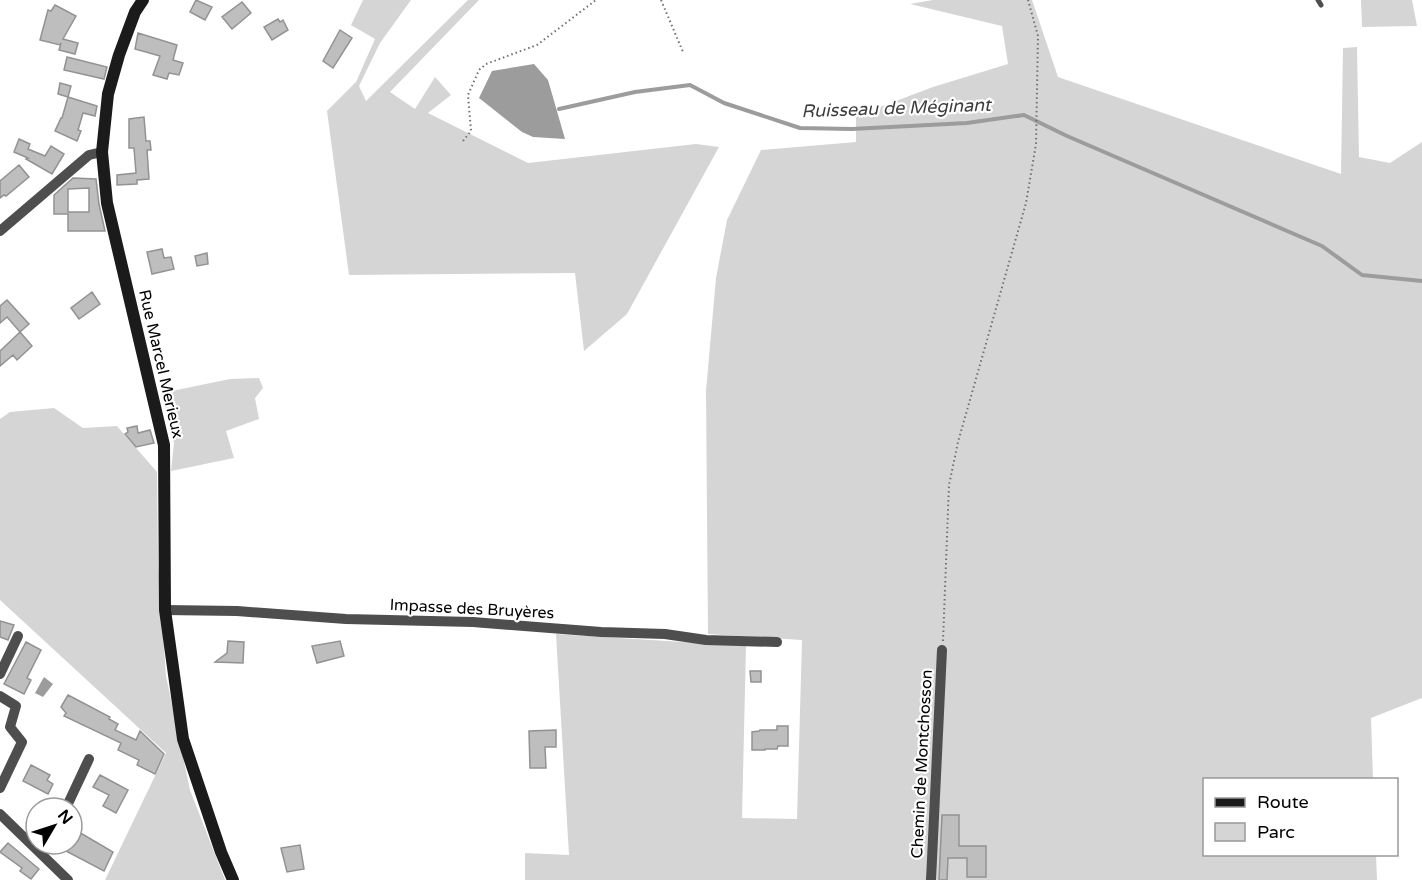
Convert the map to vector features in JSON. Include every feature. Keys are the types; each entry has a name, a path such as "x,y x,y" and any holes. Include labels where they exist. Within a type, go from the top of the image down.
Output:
{"main road":[{"name":"Rue Marcel Merieux","path":"143,0 135,12 108,94 102,152 107,203 164,445 165,610 183,739 221,852 233,880"}],"street":[{"path":"0,231 89,155 102,152"},
{"name":"Impasse des Bruyères","path":"165,610 237,611 346,619 473,622 601,632 665,634 706,640 777,642"},
{"path":"0,674 18,636"},
{"name":"Chemin de Montchosson","path":"931,880 942,650"},
{"path":"0,696 16,706 9,727 22,742 0,788"},
{"path":"72,796 89,759"},
{"path":"0,814 24,837"},
{"path":"43,856 68,880"}],"path":[{"path":"463,141 471,131 468,95 479,70 486,64 537,45 596,0"},
{"path":"661,0 682,52"},
{"path":"942,650 949,484 958,442 1026,202 1036,144 1038,36 1028,0"}],"green space":[{"path":"363,0 411,0 380,43 359,86 366,101 468,0 479,0 390,92 415,109 435,77 451,95 428,113 528,163 696,144 719,147 627,314 584,351 575,273 349,275 327,111 356,82 375,39 351,25"},
{"path":"933,0 1032,0 1058,77 1341,174 1343,48 1357,47 1359,157 1390,163 1422,142 1422,698 1371,718 1373,778 1203,778 1203,856 1376,856 1377,880 525,880 525,853 569,855 556,634 746,646 742,818 797,819 802,640 708,634 706,391 716,278 727,220 761,150 856,142 856,116 933,87 1008,64 1002,26 910,4"},
{"path":"1361,0 1412,0 1417,26 1362,27"},
{"path":"259,378 263,388 255,398 259,419 226,431 234,458 171,471 174,443 162,393 230,379"},
{"path":"54,408 83,428 117,426 157,472 158,562 166,676 190,790 225,880 105,880 166,753 0,600 0,419 10,412"}],"shaded area":[{"path":"534,64 548,80 565,139 533,137 522,132 479,98 492,71"},
{"path":"44,677 53,684 43,697 35,693"}],"building":[{"path":"196,0 212,7 205,20 190,12"},
{"path":"242,2 251,13 232,29 222,17"},
{"path":"55,5 76,16 63,39 78,43 75,54 59,50 61,43 60,45 40,40 48,10 51,11"},
{"path":"278,19 280,22 283,20 288,30 272,40 264,27"},
{"path":"340,30 352,38 333,68 323,61"},
{"path":"138,33 177,45 173,60 183,63 179,75 169,73 167,79 153,75 160,56 135,49"},
{"path":"67,57 107,67 104,79 64,70"},
{"path":"60,83 71,86 68,97 58,94"},
{"path":"68,97 97,106 95,116 83,113 78,130 81,131 77,141 55,131 62,118"},
{"path":"144,117 146,141 150,141 151,150 147,150 149,179 137,180 137,184 117,185 117,175 136,173 134,148 129,148 129,119"},
{"path":"19,139 30,144 28,149 45,156 51,146 64,154 52,174 26,159 28,158 14,152"},
{"path":"19,165 29,177 6,196 0,198 0,181"},
{"path":"73,178 96,179 105,231 68,231 68,214 54,214 54,195","holes":["89,188 89,212 68,212 68,189"]},
{"path":"162,249 164,258 171,257 174,269 152,274 147,252"},
{"path":"207,253 208,264 197,266 195,256"},
{"path":"92,292 100,304 79,319 71,308"},
{"path":"7,300 29,324 20,332 7,317 0,323 0,306"},
{"path":"20,332 32,346 17,360 13,355 0,366 0,351"},
{"path":"137,426 138,433 150,430 154,443 136,447 125,434 128,432 127,428"},
{"path":"0,621 14,625 8,640 0,637"},
{"path":"228,641 244,642 243,663 215,662 227,653"},
{"path":"340,641 344,656 317,663 312,646"},
{"path":"26,642 41,650 27,678 31,680 24,694 4,684"},
{"path":"750,671 761,671 761,682 751,682"},
{"path":"68,695 110,717 109,719 118,724 115,730 136,740 140,731 164,754 155,774 137,765 139,760 118,750 121,743 64,716 66,713 61,707"},
{"path":"777,726 788,726 788,746 752,750 752,732 777,730"},
{"path":"556,730 556,747 545,747 546,768 530,768 529,731"},
{"path":"31,765 50,775 47,780 53,784 48,794 23,781"},
{"path":"100,775 128,790 116,813 103,806 109,795 93,787"},
{"path":"942,815 959,815 959,846 986,846 986,877 967,877 967,858 948,858 947,880 939,880"},
{"path":"84,835 113,852 104,871 76,856 84,856"},
{"path":"8,843 39,869 31,879 20,871 22,868 0,852"},
{"path":"300,845 304,869 287,872 281,848"}],"waterway":[{"name":"Ruisseau de Méginant","path":"559,109 635,92 690,85 724,103 800,128 852,129 967,123 1024,115 1067,136 1322,246 1362,275 1422,281"}]}
